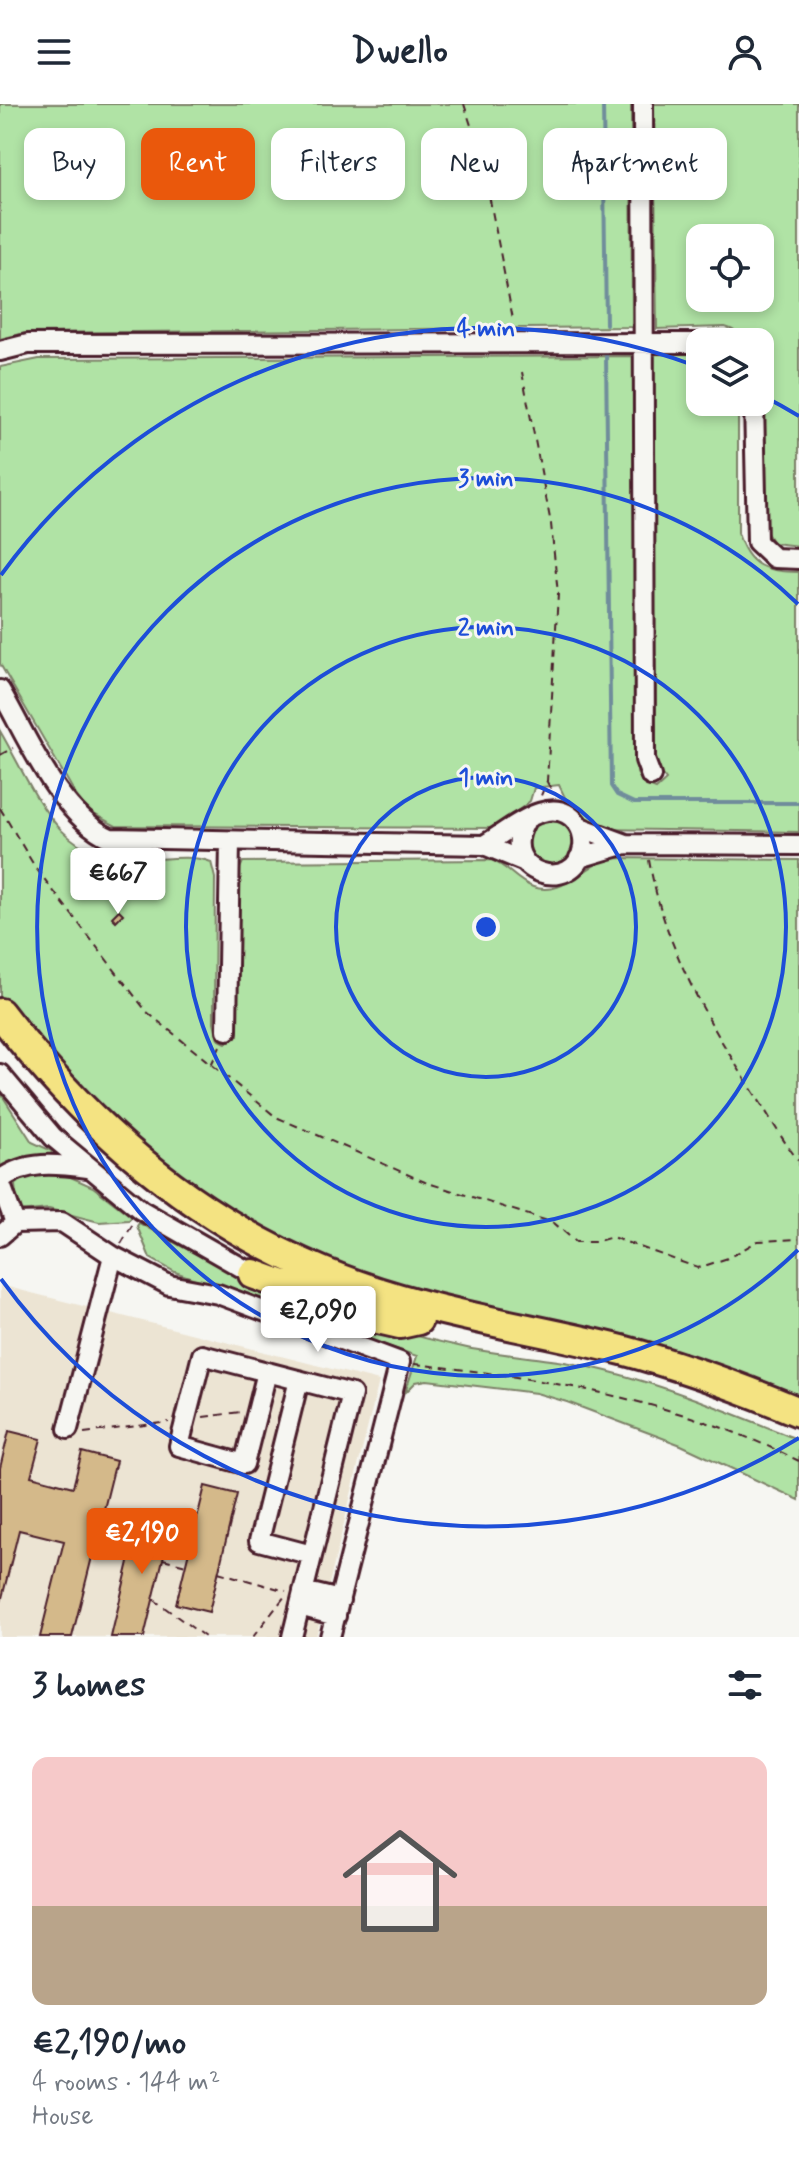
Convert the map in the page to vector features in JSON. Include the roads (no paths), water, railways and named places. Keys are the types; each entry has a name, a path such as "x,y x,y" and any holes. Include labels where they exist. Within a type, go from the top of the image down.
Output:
{"highway":[{"path":"0,1013 73,1099 136,1159 224,1221 323,1272 427,1306 636,1355 697,1373 799,1412"},
{"path":"0,1041 88,1138 170,1205 227,1241 317,1286 418,1320 649,1375 799,1431"},
{"path":"253,1274 374,1318 400,1324 418,1320"}],"street":[{"path":"643,104 645,760 651,776"},
{"path":"0,351 28,344 686,342"},
{"path":"754,416 757,542 774,558 799,559"},
{"path":"0,690 62,797 93,830 128,841 484,845 525,862 542,874 553,875 564,872 579,858 583,848 580,827"},
{"path":"484,845 543,810 564,812 580,827 626,844"},
{"path":"525,822 518,842 525,862"},
{"path":"227,1030 230,841"},
{"path":"579,858 626,844 799,845"},
{"path":"0,1074 53,1137 141,1210 253,1274"},
{"path":"15,1223 0,1181 40,1165 88,1168"},
{"path":"0,1236 15,1223 62,1222 113,1256 169,1285 218,1294 400,1362 330,1637"},
{"path":"75,1431 113,1256"},
{"path":"267,1372 244,1464 179,1446 202,1355 352,1394 292,1637"},
{"path":"299,1380 259,1541 312,1555"},
{"path":"302,1598 338,1608"}],"waterway":[{"path":"603,104 606,324"},
{"path":"606,353 611,786 617,795 634,803 799,803"}]}
